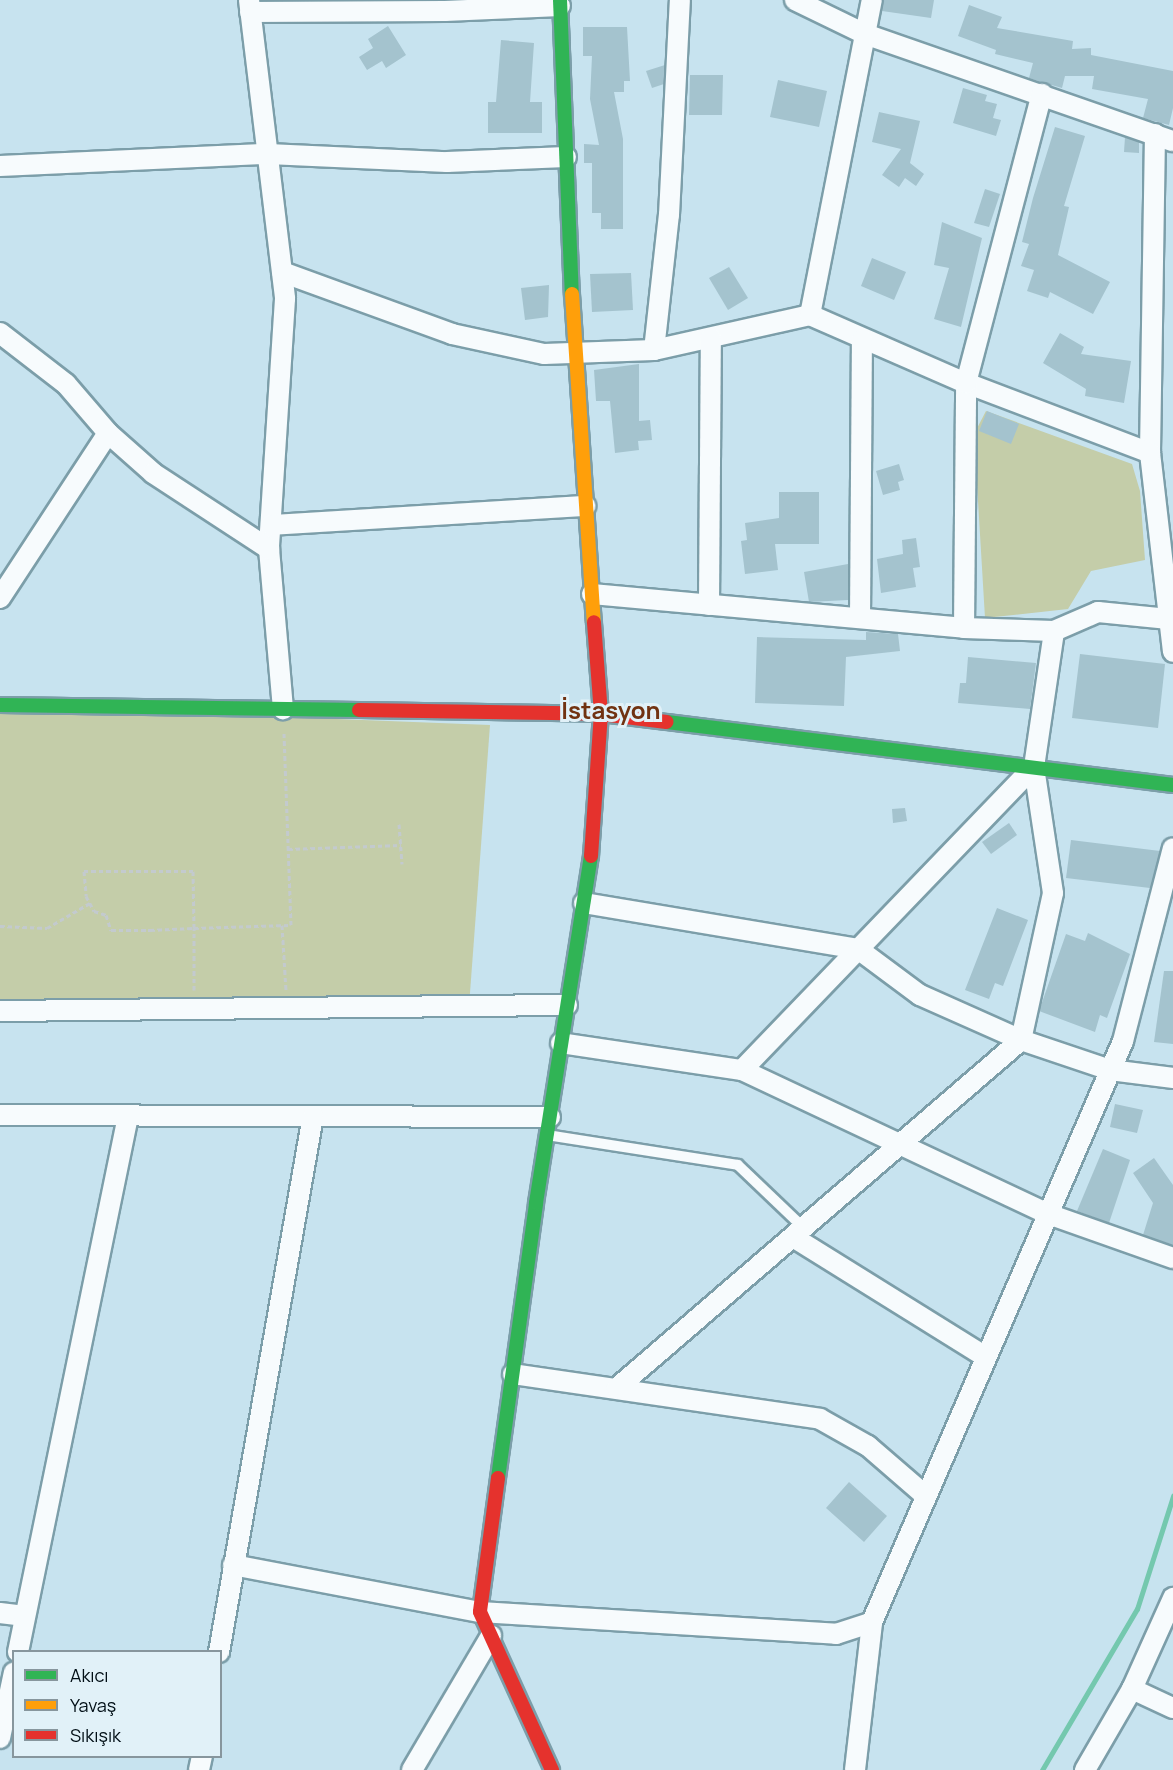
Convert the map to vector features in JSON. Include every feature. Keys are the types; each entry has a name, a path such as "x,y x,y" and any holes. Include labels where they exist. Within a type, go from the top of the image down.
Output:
{"street":[{"path":"654,350 669,215 680,0"},
{"path":"795,0 865,34 1164,138 1150,453 1173,652"},
{"path":"810,315 872,0"},
{"path":"283,709 269,549 285,299 250,6 445,11 560,3 574,355 601,714 596,823 548,1126 480,1612 552,1770"},
{"path":"964,628 966,382 1042,94"},
{"path":"0,166 268,154 447,162 566,157"},
{"path":"282,272 452,334 544,354 574,355 654,350 810,315 862,340 1150,453"},
{"path":"0,333 66,384 108,433 153,473 269,549"},
{"path":"709,605 711,338"},
{"path":"860,618 862,340"},
{"path":"0,598 108,433"},
{"path":"271,525 585,506"},
{"path":"592,594 964,628 1054,631 1098,612 1169,619"},
{"path":"617,1388 1021,1040 1053,893 1034,767 1054,631"},
{"path":"0,705 601,714 1173,785"},
{"path":"742,1070 1034,767"},
{"path":"855,1770 872,1622 1123,1041 1173,848"},
{"path":"584,903 858,949 920,994 1021,1040 1110,1070 1173,1078"},
{"path":"0,1011 567,1005"},
{"path":"561,1044 742,1070 898,1146 1048,1214 1173,1258"},
{"path":"0,1115 313,1116 548,1126"},
{"path":"18,1650 128,1116"},
{"path":"219,1650 313,1116"},
{"path":"799,1232 986,1357"},
{"path":"513,1374 820,1419 868,1446 926,1496"},
{"path":"233,1565 480,1612 836,1634 872,1622"},
{"path":"1084,1770 1132,1689 1172,1603"},
{"path":"0,1613 25,1616"},
{"path":"412,1770 491,1636"},
{"path":"0,1738 12,1681"},
{"path":"1132,1689 1173,1708"}],"lane":[{"path":"548,1126 738,1165 799,1232"}],"path":[{"path":"206,992 194,992 194,928 193,871 84,871 90,903 94,911 106,915 111,930 194,928 282,926 291,925 283,709"},
{"path":"399,824 402,864"},
{"path":"288,849 401,845"},
{"path":"0,926 47,928 90,903"},
{"path":"275,990 287,990 282,926"}],"green space":[{"path":"986,411 1132,464 1140,491 1145,560 1091,571 1068,609 985,618 974,434"},
{"path":"0,706 490,725 469,1006 0,1011"}],"building":[{"path":"884,0 934,0 931,18 882,11"},
{"path":"969,5 1002,17 997,28 1073,41 1072,49 1091,48 1091,55 1173,71 1173,108 1169,125 1143,118 1148,99 1092,89 1094,76 1065,76 1062,88 1041,82 1029,78 1033,63 995,54 996,50 958,36"},
{"path":"388,26 406,55 386,68 382,61 367,70 359,57 373,48 368,39"},
{"path":"583,27 627,27 630,81 624,81 624,92 614,92 623,139 623,229 601,229 601,213 592,213 592,163 584,163 584,144 599,145 590,99 592,56 583,56"},
{"path":"501,40 534,43 530,102 542,102 542,133 488,133 488,102 496,102"},
{"path":"665,65 664,84 652,88 646,71"},
{"path":"690,75 723,75 722,115 689,115"},
{"path":"778,80 827,91 819,127 770,117"},
{"path":"963,88 987,95 985,101 997,104 993,118 1001,120 996,136 953,123"},
{"path":"879,112 920,121 910,163 924,174 916,186 905,178 899,187 882,175 901,149 872,142"},
{"path":"1055,127 1085,136 1064,206 1069,207 1058,255 1110,282 1093,314 1050,292 1048,298 1027,291 1034,270 1021,266 1029,244 1022,242"},
{"path":"1125,137 1139,142 1139,153 1124,152"},
{"path":"985,189 1000,194 989,227 974,223"},
{"path":"942,222 982,238 961,327 934,319 949,268 934,265"},
{"path":"872,258 906,272 894,300 861,286"},
{"path":"729,267 748,298 728,310 709,278"},
{"path":"631,273 633,310 592,312 590,274"},
{"path":"549,285 548,317 525,320 521,288"},
{"path":"1060,333 1084,347 1081,354 1131,361 1124,403 1085,396 1086,389 1043,363"},
{"path":"639,364 639,421 650,420 652,440 638,441 639,450 615,453 610,401 596,401 594,370"},
{"path":"987,411 1019,424 1011,444 979,431"},
{"path":"899,464 904,480 898,482 900,490 883,495 876,471"},
{"path":"779,492 819,492 819,544 775,544 778,570 745,574 741,541 747,540 745,523 779,518"},
{"path":"916,538 920,567 913,568 916,587 881,593 877,559 903,554 902,540"},
{"path":"848,564 848,600 809,602 804,572"},
{"path":"866,632 898,634 900,651 846,657 844,706 755,703 757,637 866,640"},
{"path":"1080,654 1165,664 1158,728 1072,718"},
{"path":"968,657 1036,663 1030,709 958,703 960,683 966,683"},
{"path":"905,808 907,821 893,823 892,809"},
{"path":"1009,823 1017,835 991,854 982,842"},
{"path":"1071,840 1160,851 1150,888 1066,878"},
{"path":"997,908 1028,920 1003,986 995,983 989,999 965,990"},
{"path":"1088,933 1130,954 1107,1018 1100,1015 1095,1032 1039,1011 1066,934 1085,941"},
{"path":"1164,971 1173,971 1173,1044 1154,1042"},
{"path":"1115,1104 1143,1110 1137,1133 1110,1127"},
{"path":"1103,1149 1130,1160 1109,1223 1077,1211"},
{"path":"1154,1158 1173,1185 1173,1245 1143,1235 1153,1203 1133,1173"},
{"path":"849,1482 887,1516 864,1542 826,1508"}],"waterway":[{"path":"1042,1770 1137,1609 1173,1496"}],"traffic: fast":[{"path":"560,0 572,294"},
{"path":"0,705 359,710"},
{"path":"667,722 1173,785"},
{"path":"498,1478 536,1203 591,856"}],"traffic: slow":[{"path":"572,294 594,622"}],"traffic: jam":[{"path":"591,856 601,714 594,622"},
{"path":"359,710 601,714 667,722"},
{"path":"498,1478 480,1612 552,1770"}],"district":[{"name":"İstasyon","path":"611,710"}]}
